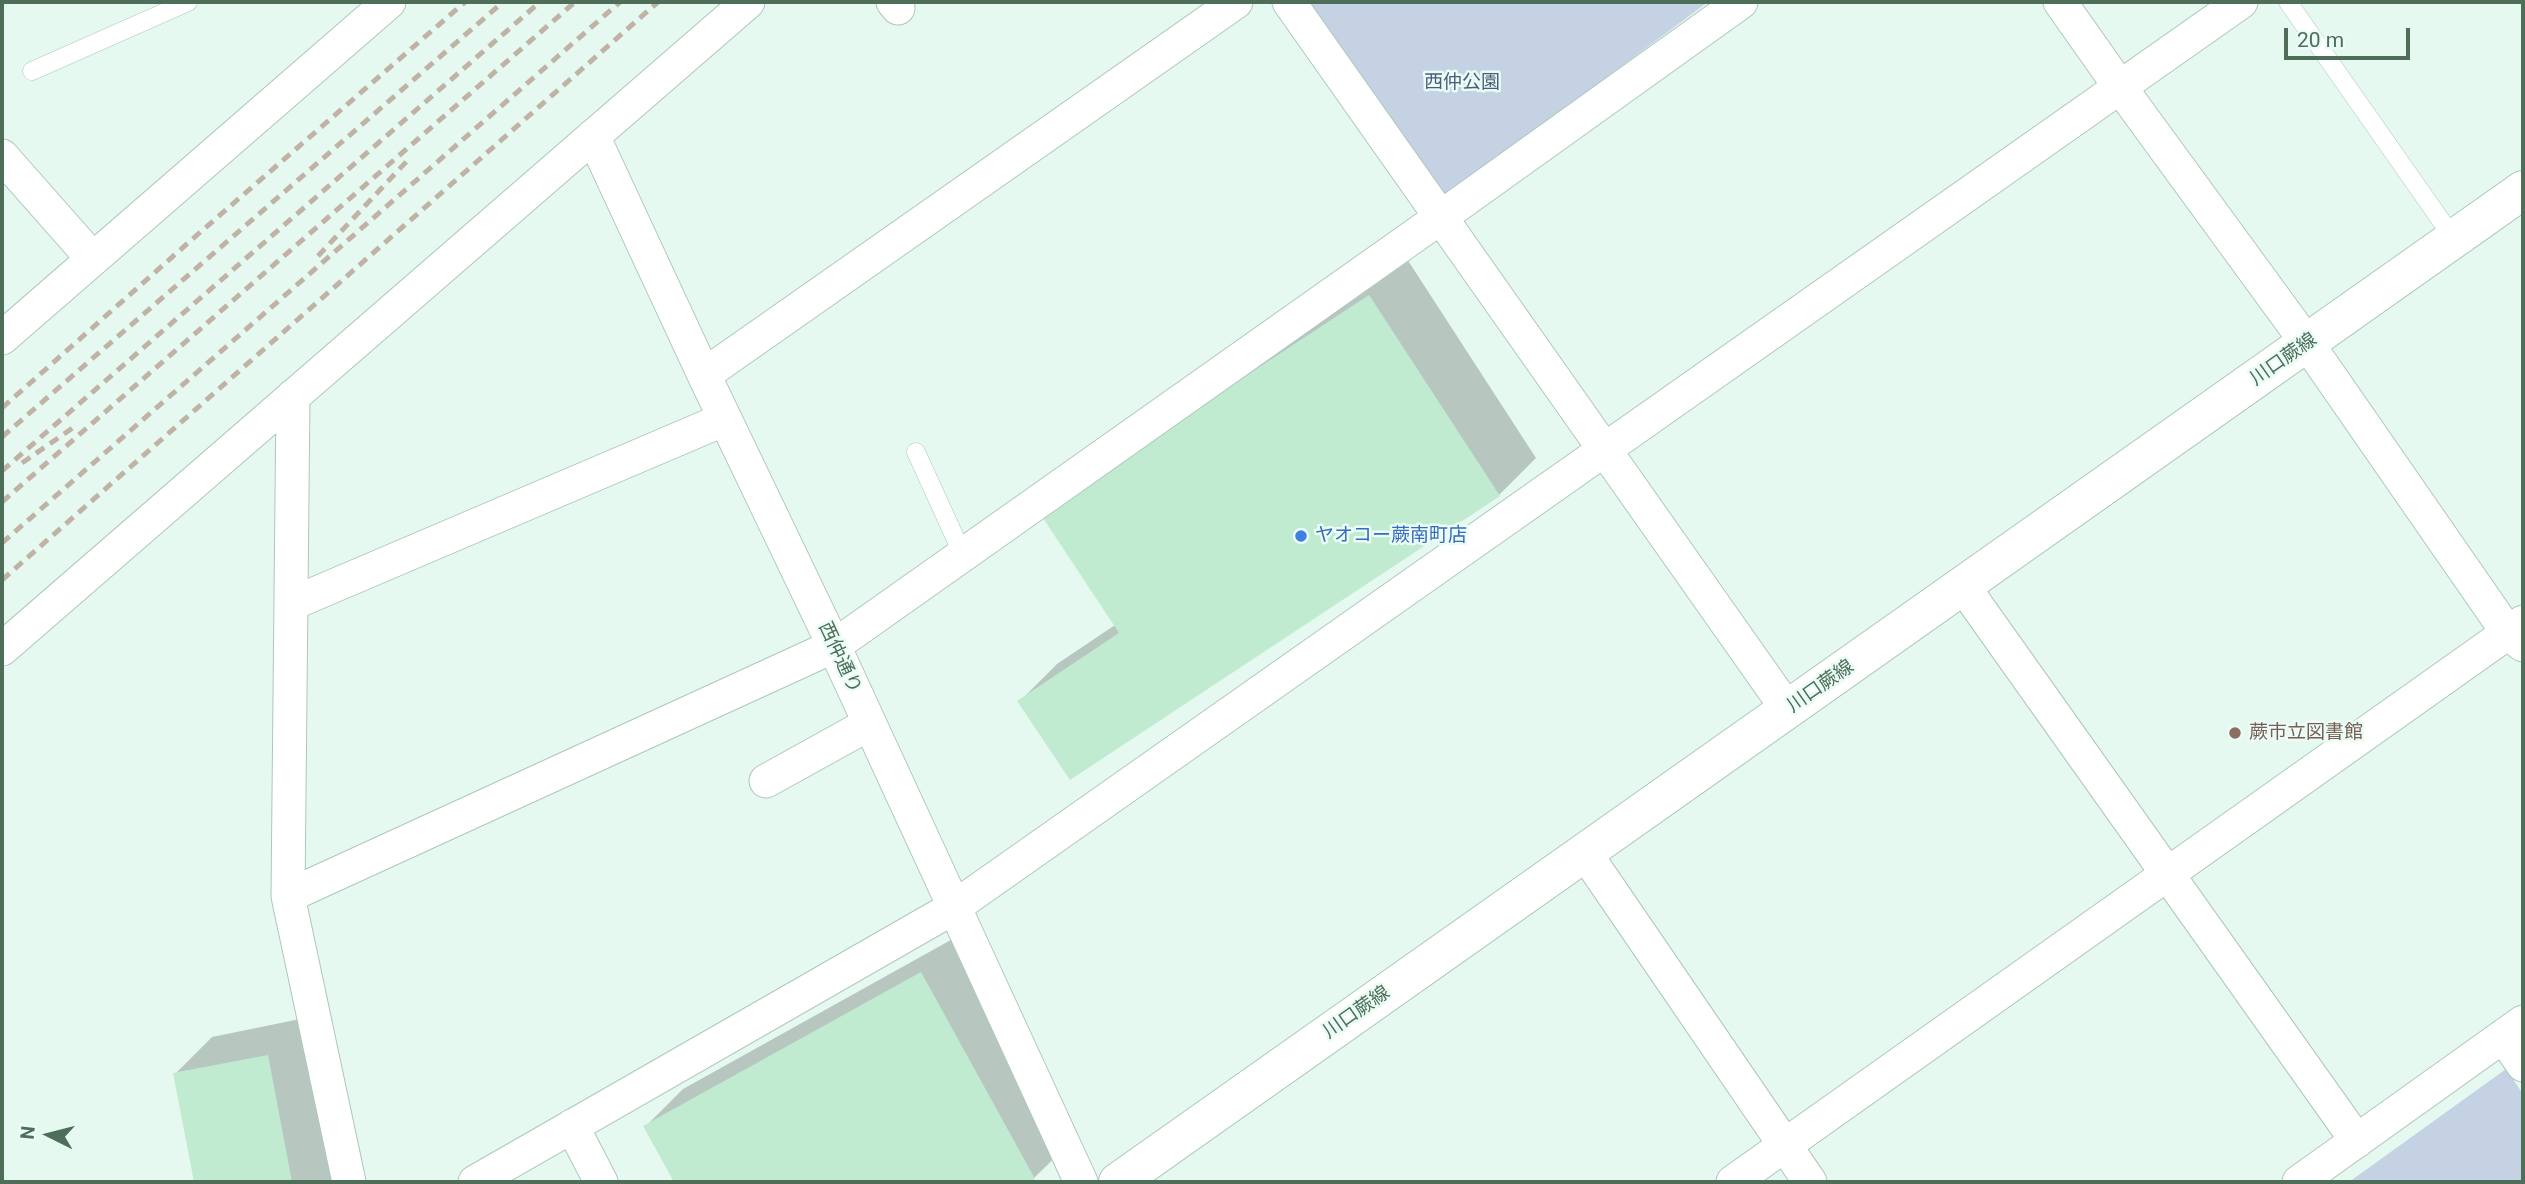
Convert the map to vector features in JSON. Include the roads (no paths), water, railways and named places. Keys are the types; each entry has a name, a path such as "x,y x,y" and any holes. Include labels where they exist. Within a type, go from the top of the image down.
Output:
{"main road":[{"name":"川口蕨線","path":"1118,1182 2523,190"}],"street":[{"path":"2,338 389,2"},
{"path":"2,649 748,2"},
{"path":"704,375 1236,2"},
{"path":"1289,2 1788,710"},
{"path":"1733,1182 2168,874 2518,633 2060,2"},
{"path":"475,1182 953,908 2241,2"},
{"path":"288,896 834,646 1441,217 1735,3"},
{"name":"西仲通り","path":"593,136 834,646 1081,1182"},
{"path":"2,156 93,259"},
{"path":"293,396 288,896 349,1182"},
{"path":"291,604 725,419"},
{"path":"1963,586 2357,1141"},
{"path":"766,781 869,724"},
{"path":"1585,853 1810,1182"},
{"path":"2299,1182 2513,1029 2523,1065"},
{"path":"572,1126 601,1182"}],"lane":[{"path":"32,71 188,2"},
{"path":"2288,2 2454,240"},
{"path":"916,452 963,555"}],"railway":[{"path":"2,408 465,2"},
{"path":"2,437 503,2"},
{"path":"2,471 540,2"},
{"path":"2,502 575,2"},
{"path":"2,543 620,2"},
{"path":"2,580 658,2"},
{"path":"318,256 407,161"},
{"path":"22,463 74,427"}],"place":[{"name":"ヤオコー蕨南町店","path":"1301,536"},
{"name":"蕨市立図書館","path":"2235,733"}],"park label":[{"name":"西仲公園","path":"1462,83"}]}
